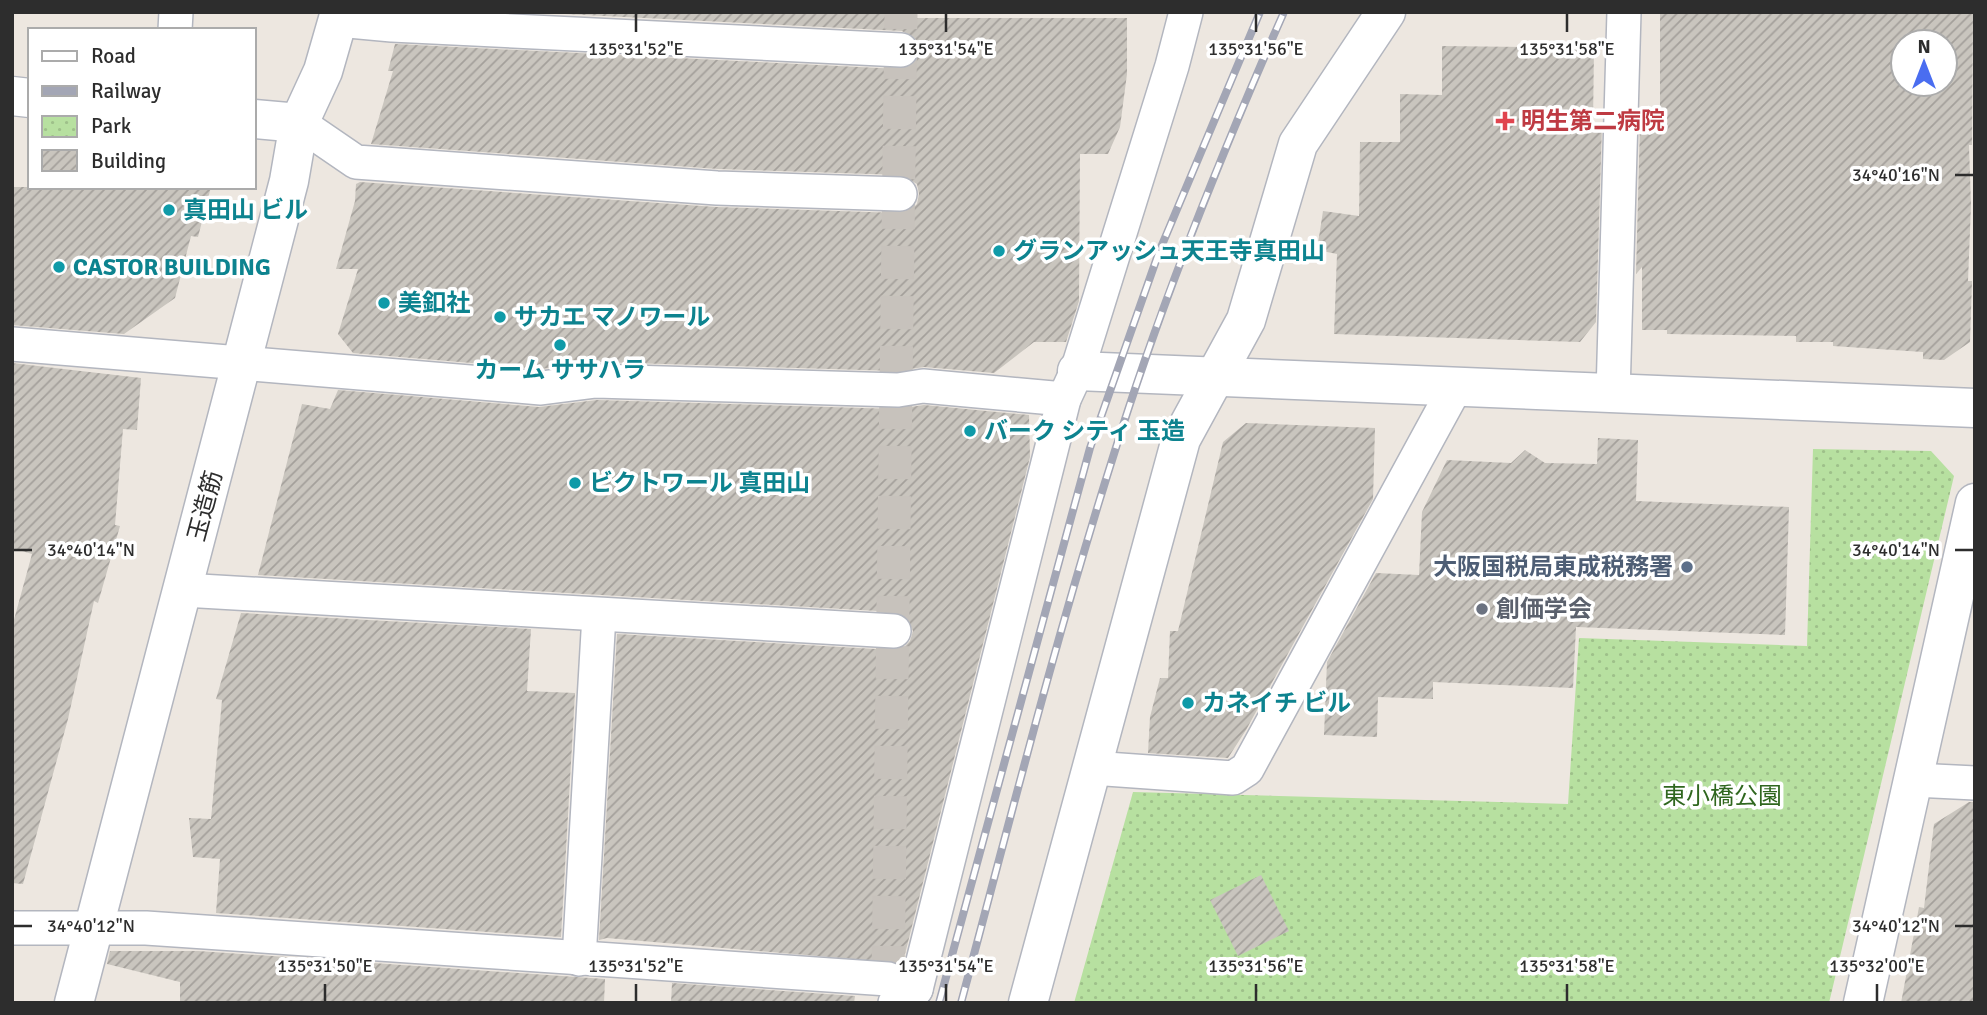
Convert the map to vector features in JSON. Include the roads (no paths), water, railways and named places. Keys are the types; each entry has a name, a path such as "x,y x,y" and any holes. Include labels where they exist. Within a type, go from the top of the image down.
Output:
{"street":[{"path":"12,928 146,928 888,979 905,996 1070,385 1172,66 1186,12"},
{"path":"1028,1003 1181,439 1246,320 1298,144 1386,12"},
{"path":"1613,394 1624,12"},
{"path":"339,16 392,25 901,50"},
{"name":"玉造筋","path":"74,1003 242,365 289,181 299,123 323,71 339,16"},
{"path":"256,119 299,123 356,162 717,188 900,194"},
{"path":"12,344 541,388 596,381 898,390 923,386 1070,385 1214,376 1975,408"},
{"path":"1092,768 1233,778 1247,769 1455,388"},
{"path":"1863,1003 1975,503"},
{"path":"183,590 894,631"},
{"path":"579,959 599,615"},
{"path":"1914,780 1975,783"}],"tunnel":[{"path":"888,979 901,12"}],"railway":[{"path":"939,1003 1090,448 1159,252 1260,12"},
{"path":"961,1003 1053,661 1131,400 1192,232 1284,12"}],"place":[{"name":"明生第二病院","path":"1505,121"},
{"name":"真田山 ビル","path":"169,210"},
{"name":"グランアッシュ天王寺真田山","path":"999,251"},
{"name":"CASTOR BUILDING","path":"59,267"},
{"name":"美釦社","path":"384,303"},
{"name":"サカエ マノワール","path":"500,317"},
{"name":"カーム ササハラ","path":"560,345"},
{"name":"バーク シティ 玉造","path":"970,431"},
{"name":"ビクトワール 真田山","path":"575,483"},
{"name":"大阪国税局東成税務署","path":"1687,567"},
{"name":"創価学会","path":"1482,609"},
{"name":"カネイチ ビル","path":"1188,703"}],"park label":[{"name":"東小橋公園","path":"1722,796"}]}
